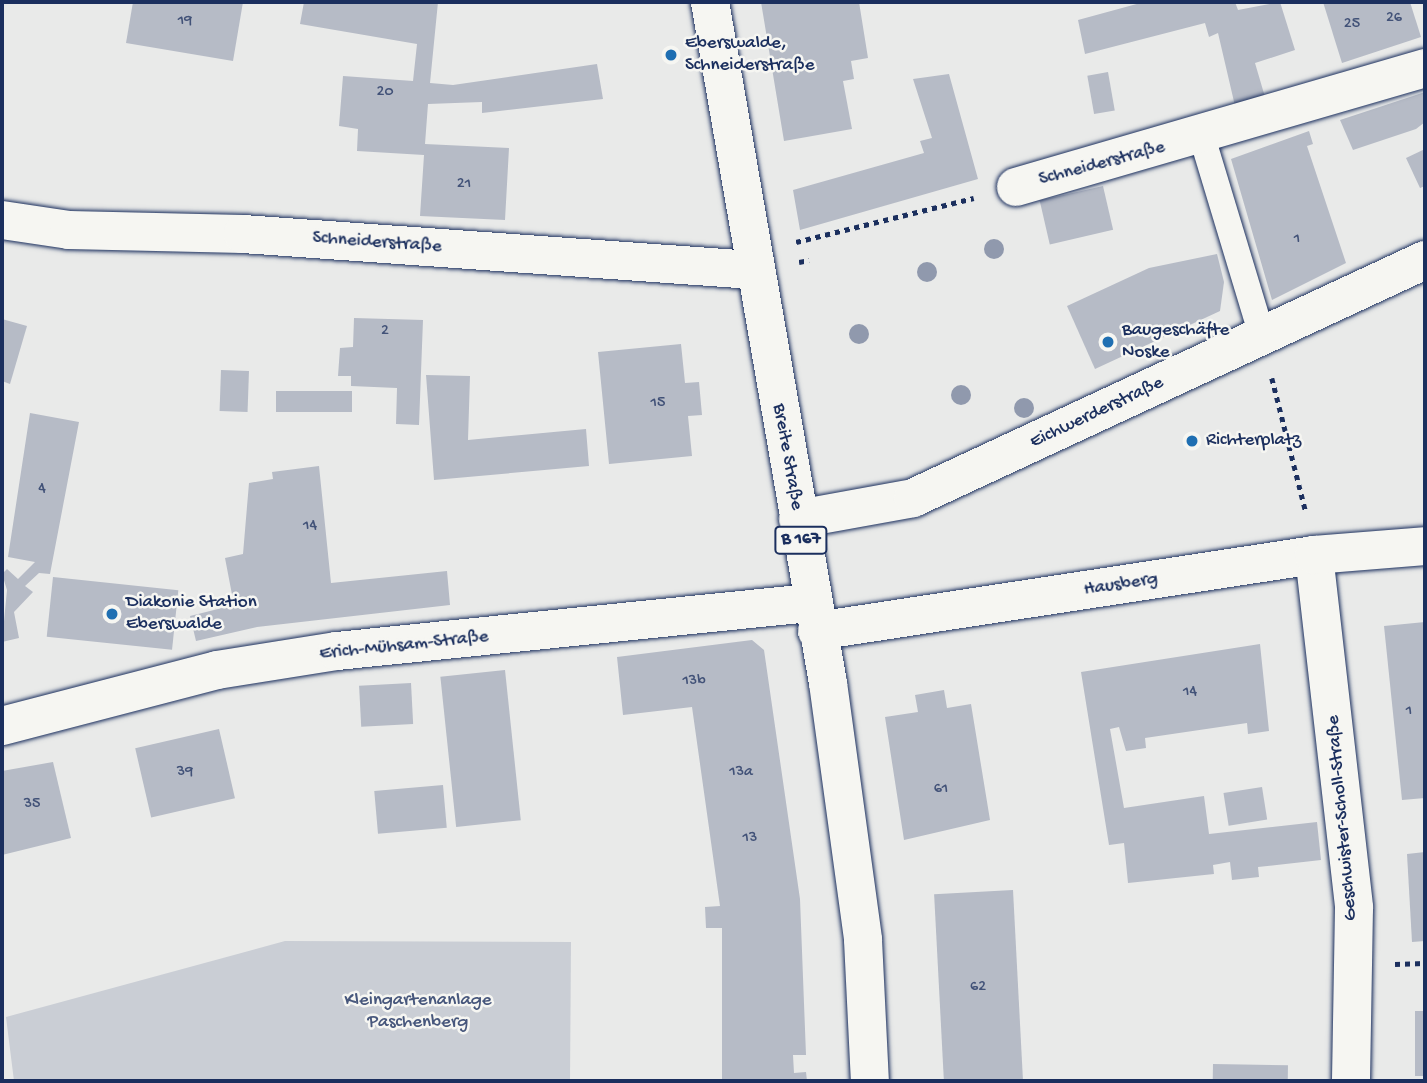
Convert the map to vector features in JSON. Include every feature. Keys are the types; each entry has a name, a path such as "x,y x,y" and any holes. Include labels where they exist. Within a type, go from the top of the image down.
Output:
{"street":[{"name":"Breite Straße","path":"710,2 753,270 815,617 863,940 870,1081"},
{"name":"Schneiderstraße","path":"1016,187 1202,137 1425,68"},
{"name":"Schneiderstraße","path":"2,220 69,230 243,234 753,270"},
{"name":"Eichwerderstraße","path":"798,519 913,498 1425,260"},
{"name":"Hausberg","path":"815,617 1314,555 1425,546"},
{"name":"Geschwister-Scholl-Straße","path":"1314,555 1354,908 1351,1081"},
{"name":"Erich-Mühsam-Straße","path":"2,726 217,670 337,651 815,617"}],"lane":[{"path":"1202,137 1262,336"}],"path":[{"name":"Schneiderstraße","path":"795,263 795,242 1016,187"},
{"path":"1262,336 1305,508"},
{"path":"1389,964 1425,962"}],"green space":[{"name":"Kleingartenanlage Paschenberg","path":"285,941 571,942 570,1081 14,1081 6,1017"}],"building":[{"path":"133,2 243,2 233,61 126,43"},
{"path":"304,2 438,2 430,83 453,85 597,64 603,99 482,113 482,102 428,104 425,144 509,148 505,220 420,216 424,155 357,151 358,129 339,126 343,76 413,81 417,44 300,24"},
{"path":"761,2 859,2 868,58 851,61 854,79 843,81 852,129 784,141"},
{"path":"1144,2 1235,2 1238,10 1280,2 1295,50 1255,63 1265,97 1235,106 1218,33 1209,37 1205,23 1085,54 1078,20"},
{"path":"1323,2 1410,2 1421,37 1342,63"},
{"path":"1108,72 1115,110 1094,114 1087,76"},
{"path":"949,74 978,179 800,230 793,190 924,153 920,141 932,138 913,79"},
{"path":"1425,92 1425,122 1416,129 1353,150 1340,120"},
{"path":"1309,131 1313,144 1307,146 1346,263 1272,300 1231,159"},
{"path":"1425,149 1425,186 1420,188 1406,158"},
{"path":"1103,186 1113,230 1050,244 1040,201"},
{"path":"1217,254 1224,282 1220,311 1095,369 1067,306 1149,268"},
{"path":"354,318 423,320 419,425 396,424 397,388 351,386 351,376 338,376 340,348 353,347"},
{"path":"2,319 27,326 10,384 2,381"},
{"path":"681,344 685,383 699,382 702,415 688,416 692,456 609,464 598,352"},
{"path":"221,370 249,371 248,412 220,411"},
{"path":"426,375 470,376 468,440 586,429 589,466 434,480"},
{"path":"276,391 352,391 352,412 276,412"},
{"path":"30,413 79,422 50,574 39,573 25,586 33,592 14,612 19,638 2,642 7,590 2,574 7,569 18,579 35,562 8,557"},
{"path":"319,466 331,583 447,571 450,605 257,627 196,641 190,616 234,605 225,558 243,554 249,483 273,479 272,472"},
{"name":"Diakonie Station Eberswalde","path":"53,577 178,590 172,650 47,637"},
{"path":"1425,622 1425,798 1402,800 1384,626"},
{"path":"752,640 764,650 800,899 806,1055 793,1055 794,1073 806,1072 807,1081 722,1081 722,928 706,928 705,907 720,906 692,707 623,715 617,657"},
{"path":"1260,644 1269,731 1248,734 1247,723 1145,738 1146,748 1126,751 1119,727 1110,729 1124,808 1204,796 1209,834 1317,822 1321,860 1258,867 1259,877 1232,880 1230,862 1213,865 1214,874 1128,883 1124,843 1109,845 1081,672"},
{"path":"505,670 521,820 456,827 440,677"},
{"path":"411,683 413,724 361,727 359,686"},
{"path":"944,690 947,708 971,704 990,820 904,840 885,717 918,712 915,695"},
{"path":"219,729 235,798 151,818 135,748"},
{"path":"53,762 71,838 2,855 2,771"},
{"path":"443,785 447,828 378,834 374,791"},
{"path":"1262,787 1267,820 1229,826 1223,793"},
{"path":"1425,852 1425,941 1412,942 1407,854"},
{"path":"1013,890 1023,1081 944,1081 934,894"},
{"path":"1415,1011 1425,1011 1425,1076 1415,1076"},
{"path":"1213,1064 1288,1065 1288,1081 1213,1081"}],"place":[{"name":"Eberswalde, Schneiderstraße","path":"671,55"},
{"name":"Baugeschäfte Noske","path":"1108,342"},
{"name":"Richterplatz","path":"1192,441"},
{"name":"Diakonie Station Eberswalde","path":"112,614"}]}
